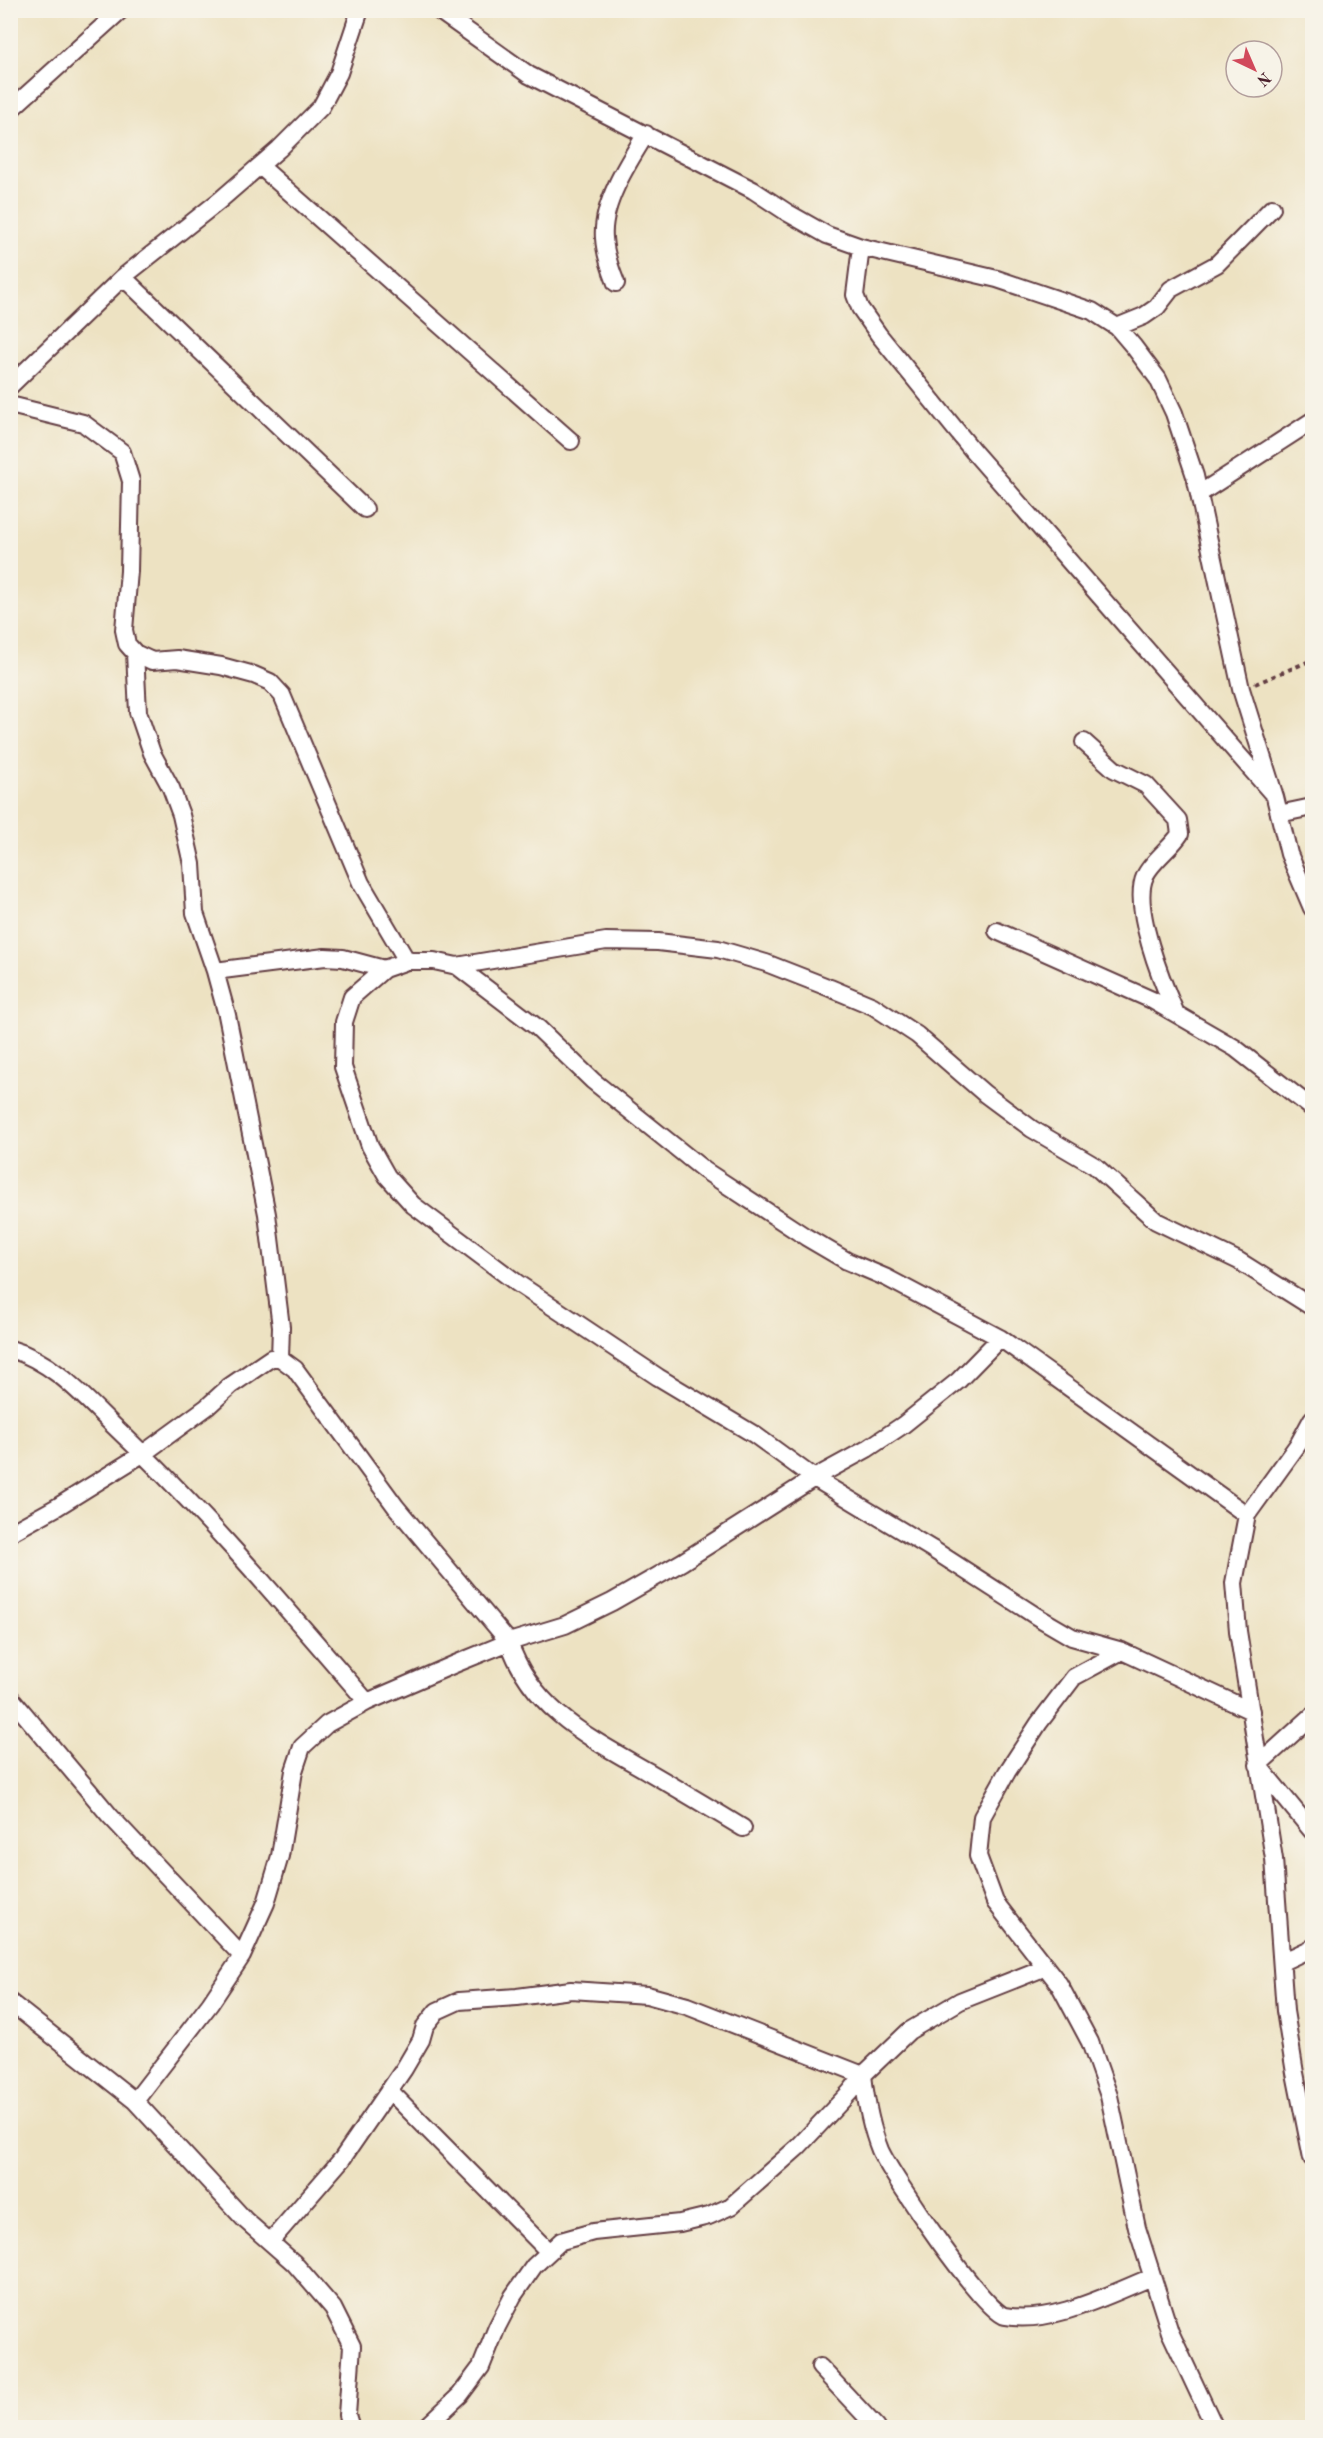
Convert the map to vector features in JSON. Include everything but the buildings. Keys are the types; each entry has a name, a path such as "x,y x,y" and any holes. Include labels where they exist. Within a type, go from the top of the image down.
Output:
{"street":[{"path":"10,110 121,10"},
{"path":"10,386 123,277 164,247 260,166 321,107 339,73 360,10"},
{"path":"438,10 529,75 753,190 826,235 861,247 962,269 1046,294 1092,311 1117,327 1158,379 1174,413 1199,494 1241,689 1275,797 1289,854 1312,908"},
{"path":"616,283 607,259 604,235 608,208 629,163 646,134"},
{"path":"260,166 571,441"},
{"path":"1117,327 1144,316 1157,307 1171,289 1217,264 1272,208"},
{"path":"861,247 855,295 860,308 879,335 973,451 1275,797"},
{"path":"123,277 365,509"},
{"path":"10,405 83,423 122,453 131,481 129,571 124,630 127,644 135,653 152,661 177,659 221,666 254,675 270,682 282,695 361,883 407,961"},
{"path":"1199,494 1312,422"},
{"path":"135,653 138,712 152,753 167,779 181,815 192,864 195,914 215,971 227,1015 267,1214 281,1327 280,1358"},
{"path":"1084,742 1114,769 1146,785 1178,820 1180,834 1145,876 1142,894 1155,964 1176,1014"},
{"path":"1279,814 1312,807"},
{"path":"997,931 1152,1000 1235,1048 1312,1108"},
{"path":"1251,1711 1122,1652 1072,1637 814,1478 755,1435 658,1377 517,1283 413,1205 387,1176 370,1146 343,1067 344,1022 352,997 384,969 407,961 434,961 457,966 606,941 658,942 718,949 766,963 873,1006 917,1035 985,1094 1032,1129 1095,1167 1156,1221 1239,1261 1312,1307"},
{"path":"215,971 325,957 343,958 384,969"},
{"path":"457,966 537,1028 593,1081 704,1170 847,1261 887,1278 1000,1338 1247,1515"},
{"path":"135,2101 210,2004 242,1956 266,1903 280,1856 294,1771 302,1747 327,1724 367,1702 509,1642 565,1624 612,1602 682,1562 814,1478 867,1449 903,1425 958,1381 1000,1338"},
{"path":"10,1349 42,1361 144,1453 273,1590 367,1702"},
{"path":"10,1533 76,1496 144,1453 246,1375 271,1358 280,1358 295,1369 396,1507 509,1642 516,1662 529,1684 569,1724 743,1828"},
{"path":"1312,1419 1299,1443 1247,1515 1234,1583 1238,1631 1274,1858 1285,2011 1312,2158"},
{"path":"1122,1652 1074,1677 1007,1772 982,1817 978,1856 994,1902 1059,1984 1090,2042 1109,2096 1137,2228 1152,2277 1170,2332 1215,2427"},
{"path":"10,1697 110,1816 242,1956"},
{"path":"1258,1765 1312,1716"},
{"path":"1258,1765 1312,1832"},
{"path":"1282,1962 1312,1948"},
{"path":"425,2427 460,2395 481,2367 497,2327 513,2296 534,2266 561,2241 593,2232 680,2223 709,2216 731,2206 798,2147 863,2076 909,2031 960,2001 1046,1966"},
{"path":"270,2242 342,2159 421,2040 425,2026 437,2011 459,2001 571,1990 647,1995 687,2006 863,2076"},
{"path":"10,2002 135,2101 208,2181 294,2263 333,2308 352,2346 347,2415 351,2427"},
{"path":"863,2076 867,2115 881,2152 918,2211 981,2298 1002,2316 1037,2317 1082,2305 1152,2277"},
{"path":"389,2090 549,2252"},
{"path":"820,2367 877,2427"}],"path":[{"path":"1241,689 1312,660"}]}
